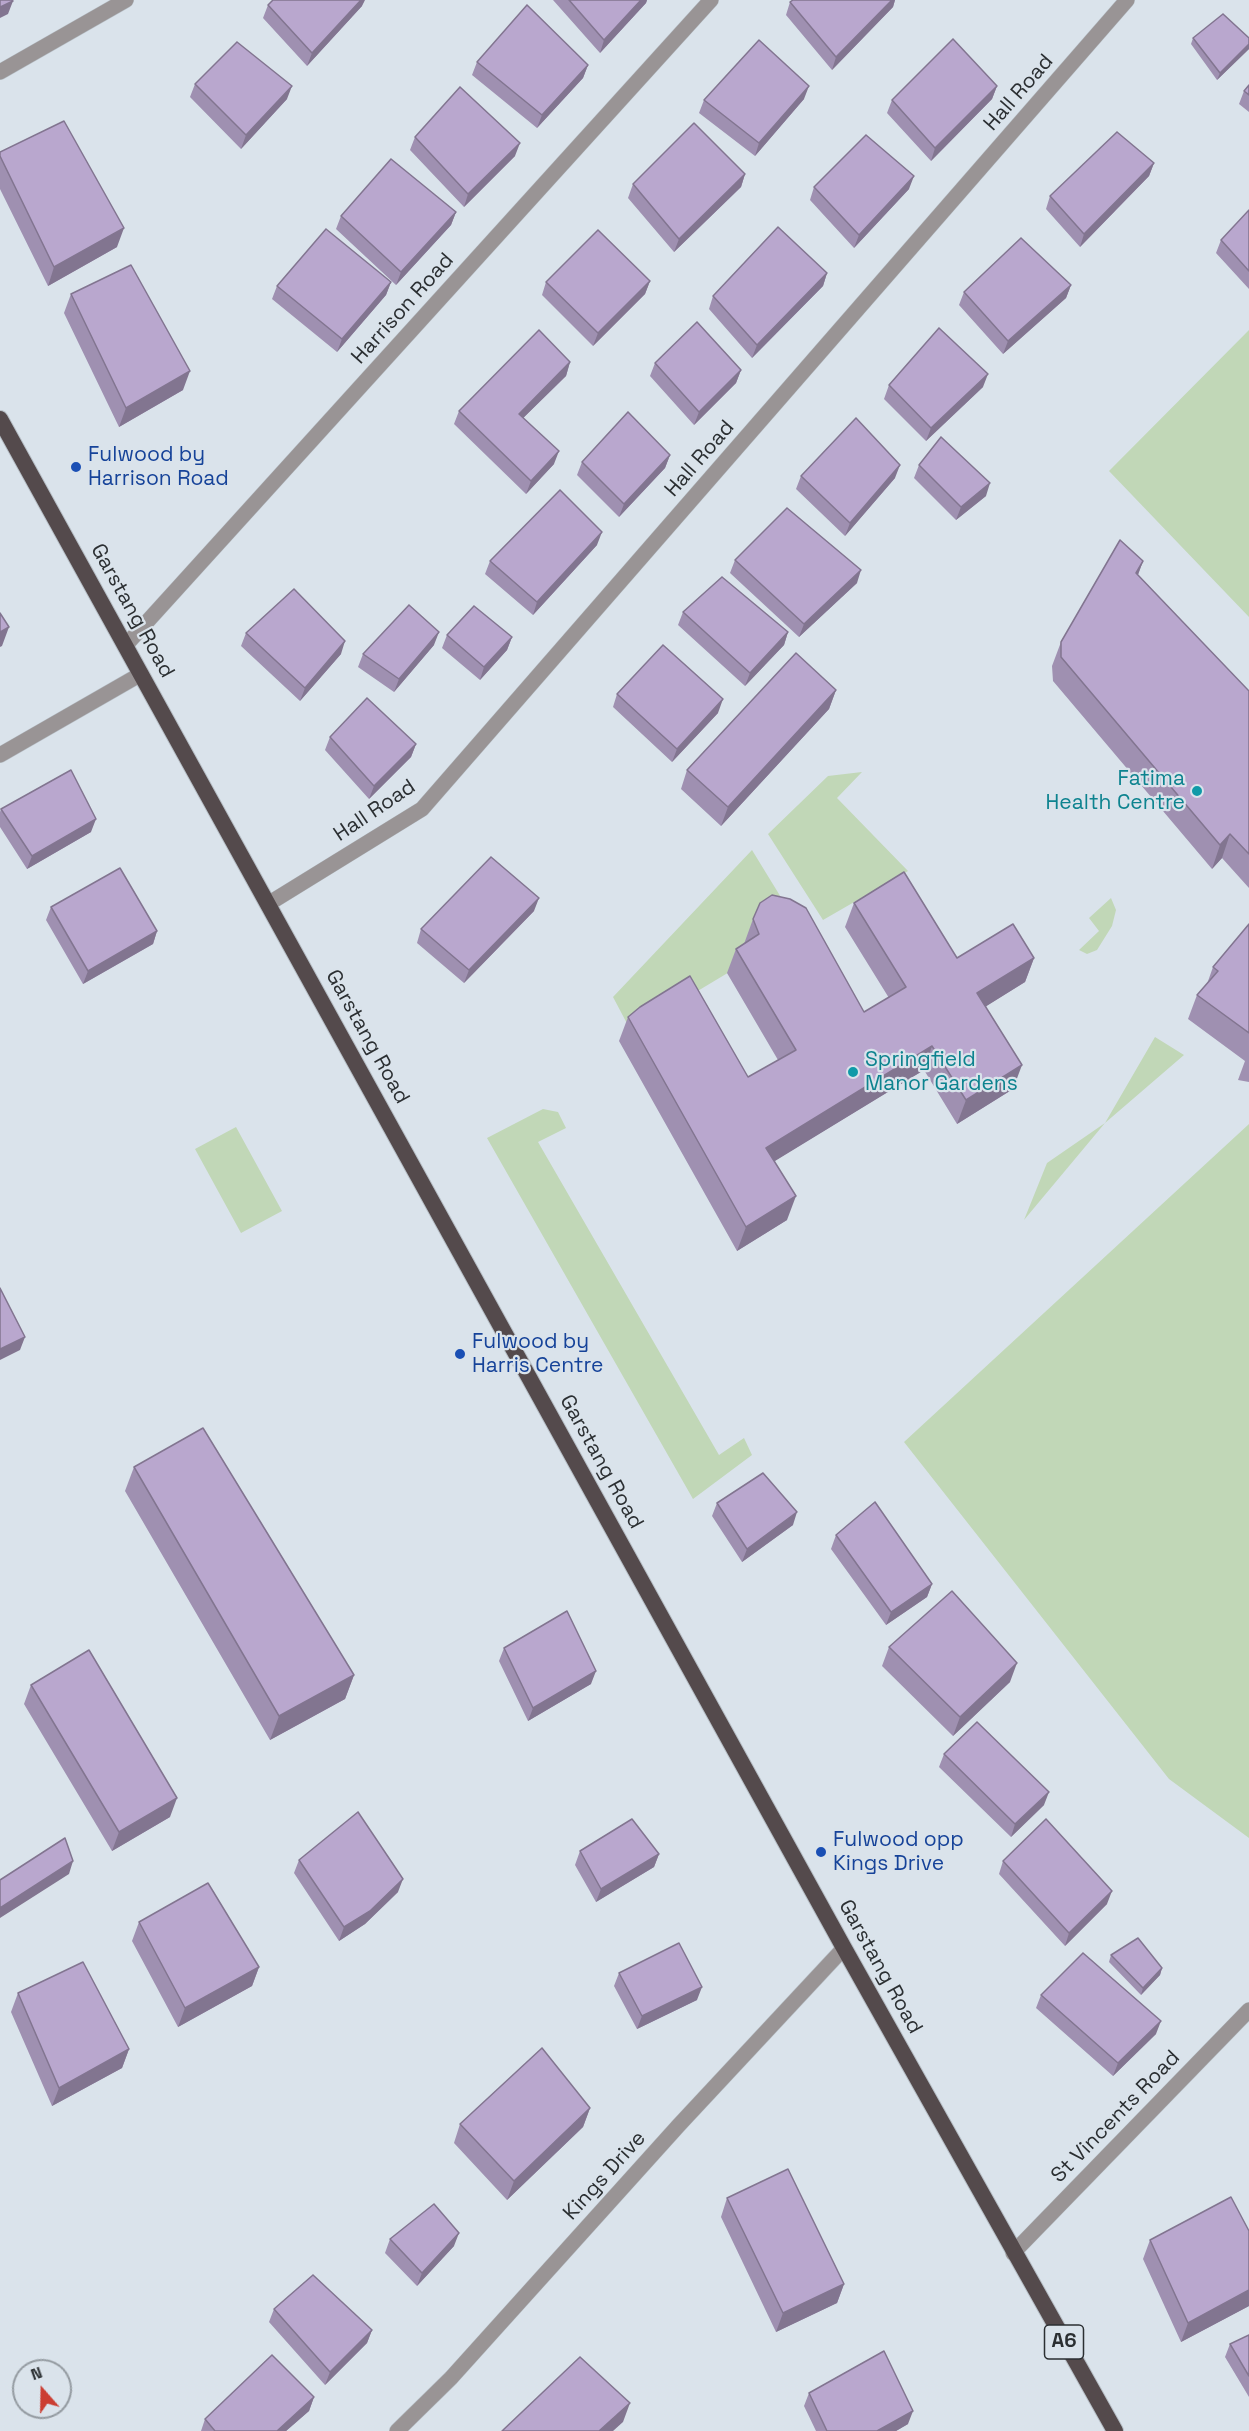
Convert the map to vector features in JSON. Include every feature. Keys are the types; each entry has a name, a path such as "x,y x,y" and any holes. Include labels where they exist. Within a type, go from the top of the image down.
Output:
{"highway":[{"name":"Garstang Road","path":"0,419 1013,2253 1115,2431"}],"street":[{"path":"0,72 126,0"},
{"name":"Harrison Road","path":"126,645 711,0"},
{"name":"Hall Road","path":"268,904 422,809 1127,0"},
{"path":"0,755 141,674"},
{"name":"Kings Drive","path":"397,2431 451,2378 671,2133 844,1948"},
{"name":"St Vincents Road","path":"1013,2253 1249,2010"}],"green space":[{"path":"1249,330 1249,617 1109,471"},
{"path":"862,772 837,798 908,871 823,920 768,834 828,776"},
{"path":"752,850 793,917 751,959 631,1031 613,997"},
{"path":"1111,898 1116,910 1112,926 1097,950 1087,954 1079,950 1099,931 1089,918"},
{"path":"1155,1037 1184,1055 1105,1123"},
{"path":"543,1109 558,1112 566,1128 538,1142 719,1455 744,1438 752,1455 693,1499 487,1138"},
{"path":"1105,1123 1024,1220 1047,1163"},
{"path":"1249,1124 1249,1838 1169,1779 904,1442"},
{"path":"236,1127 282,1211 241,1233 195,1149"}],"building":[{"path":"0,0 12,0 13,1 0,7"},
{"path":"273,0 361,0 312,53 268,5"},
{"path":"569,0 641,0 604,40"},
{"path":"793,0 892,0 836,57 790,2"},
{"path":"527,5 588,65 542,115 477,62"},
{"path":"1223,14 1249,38 1249,44 1220,73 1193,38"},
{"path":"953,39 997,86 935,148 892,100"},
{"path":"759,40 809,86 759,143 704,100"},
{"path":"237,42 292,86 246,135 195,84"},
{"path":"1249,85 1249,95 1244,91"},
{"path":"460,87 520,143 468,194 415,137"},
{"path":"64,121 124,228 54,267 0,152"},
{"path":"694,123 745,174 679,239 633,184"},
{"path":"1117,132 1154,163 1084,234 1050,196"},
{"path":"866,135 914,176 859,235 814,187"},
{"path":"391,159 456,212 401,272 341,216"},
{"path":"1249,210 1249,271 1221,240"},
{"path":"778,227 827,273 757,345 713,296"},
{"path":"326,229 391,282 342,339 277,286"},
{"path":"598,230 650,281 598,333 546,282"},
{"path":"1021,238 1071,285 1008,341 964,292"},
{"path":"131,265 190,371 126,408 71,294"},
{"path":"697,322 741,370 699,412 655,363"},
{"path":"939,328 988,374 931,428 889,385"},
{"path":"539,330 570,362 519,414 559,451 531,481 459,411"},
{"path":"628,412 670,455 624,504 582,462"},
{"path":"856,418 900,465 850,523 801,476"},
{"path":"941,437 990,483 961,507 919,465"},
{"path":"560,490 602,532 537,602 490,561"},
{"path":"787,508 861,570 804,624 735,560"},
{"name":"Fatima Health Centre","path":"1120,540 1143,561 1136,573 1249,691 1249,854 1230,834 1220,845 1061,657 1061,642"},
{"path":"722,577 788,632 750,673 683,612"},
{"path":"294,589 345,641 305,688 246,633"},
{"path":"409,605 439,632 399,679 363,654"},
{"path":"474,606 512,637 484,667 447,635"},
{"path":"0,613 9,627 0,632"},
{"path":"663,645 723,699 677,749 617,694"},
{"path":"796,653 836,690 728,807 687,770"},
{"path":"367,698 416,744 374,786 330,737"},
{"path":"71,770 96,819 32,856 1,809"},
{"path":"491,857 539,898 469,970 421,929"},
{"path":"120,868 157,931 88,971 51,907"},
{"name":"Springfield Manor Gardens","path":"904,872 957,958 1013,924 1034,958 977,993 1022,1065 966,1100 932,1046 766,1148 796,1196 746,1227 628,1017 690,976 748,1077 796,1050 736,949 759,934 753,919 760,903 772,895 790,899 806,908 864,1012 906,987 854,903"},
{"path":"1249,924 1249,1033 1197,995 1218,971 1213,967"},
{"path":"0,1288 25,1337 0,1349"},
{"path":"203,1428 354,1675 279,1716 134,1467"},
{"path":"763,1473 797,1512 747,1549 717,1503"},
{"path":"875,1502 932,1584 891,1612 836,1535"},
{"path":"952,1591 1017,1663 960,1717 889,1647"},
{"path":"567,1611 596,1671 533,1708 504,1648"},
{"path":"89,1650 177,1798 119,1832 31,1685"},
{"path":"977,1722 1049,1792 1015,1824 944,1754"},
{"path":"358,1812 403,1879 370,1911 344,1927 299,1860"},
{"path":"632,1819 659,1854 601,1889 580,1851"},
{"path":"1046,1819 1112,1891 1069,1933 1003,1861"},
{"path":"65,1838 73,1861 0,1908 0,1880"},
{"path":"208,1883 259,1967 185,2008 139,1922"},
{"path":"1138,1938 1162,1968 1143,1988 1111,1955"},
{"path":"679,1943 702,1987 642,2016 619,1973"},
{"path":"1083,1953 1161,2021 1118,2063 1041,1995"},
{"path":"83,1962 129,2049 59,2088 18,1993"},
{"path":"542,2048 590,2108 514,2181 460,2124"},
{"path":"788,2169 844,2284 783,2313 727,2198"},
{"path":"1231,2197 1249,2231 1249,2290 1188,2323 1150,2240"},
{"path":"434,2204 459,2233 422,2273 390,2239"},
{"path":"313,2275 372,2330 330,2372 274,2309"},
{"path":"1249,2335 1249,2376 1230,2344"},
{"path":"884,2351 913,2411 877,2431 827,2431 809,2393"},
{"path":"272,2355 314,2397 277,2431 215,2431 205,2419"},
{"path":"580,2357 630,2403 599,2431 502,2431"}],"place":[{"name":"Fulwood by Harrison Road","path":"76,467"},
{"name":"Fatima Health Centre","path":"1197,791"},
{"name":"Springfield Manor Gardens","path":"853,1072"},
{"name":"Fulwood by Harris Centre","path":"460,1354"},
{"name":"Fulwood opp Kings Drive","path":"821,1852"}]}
